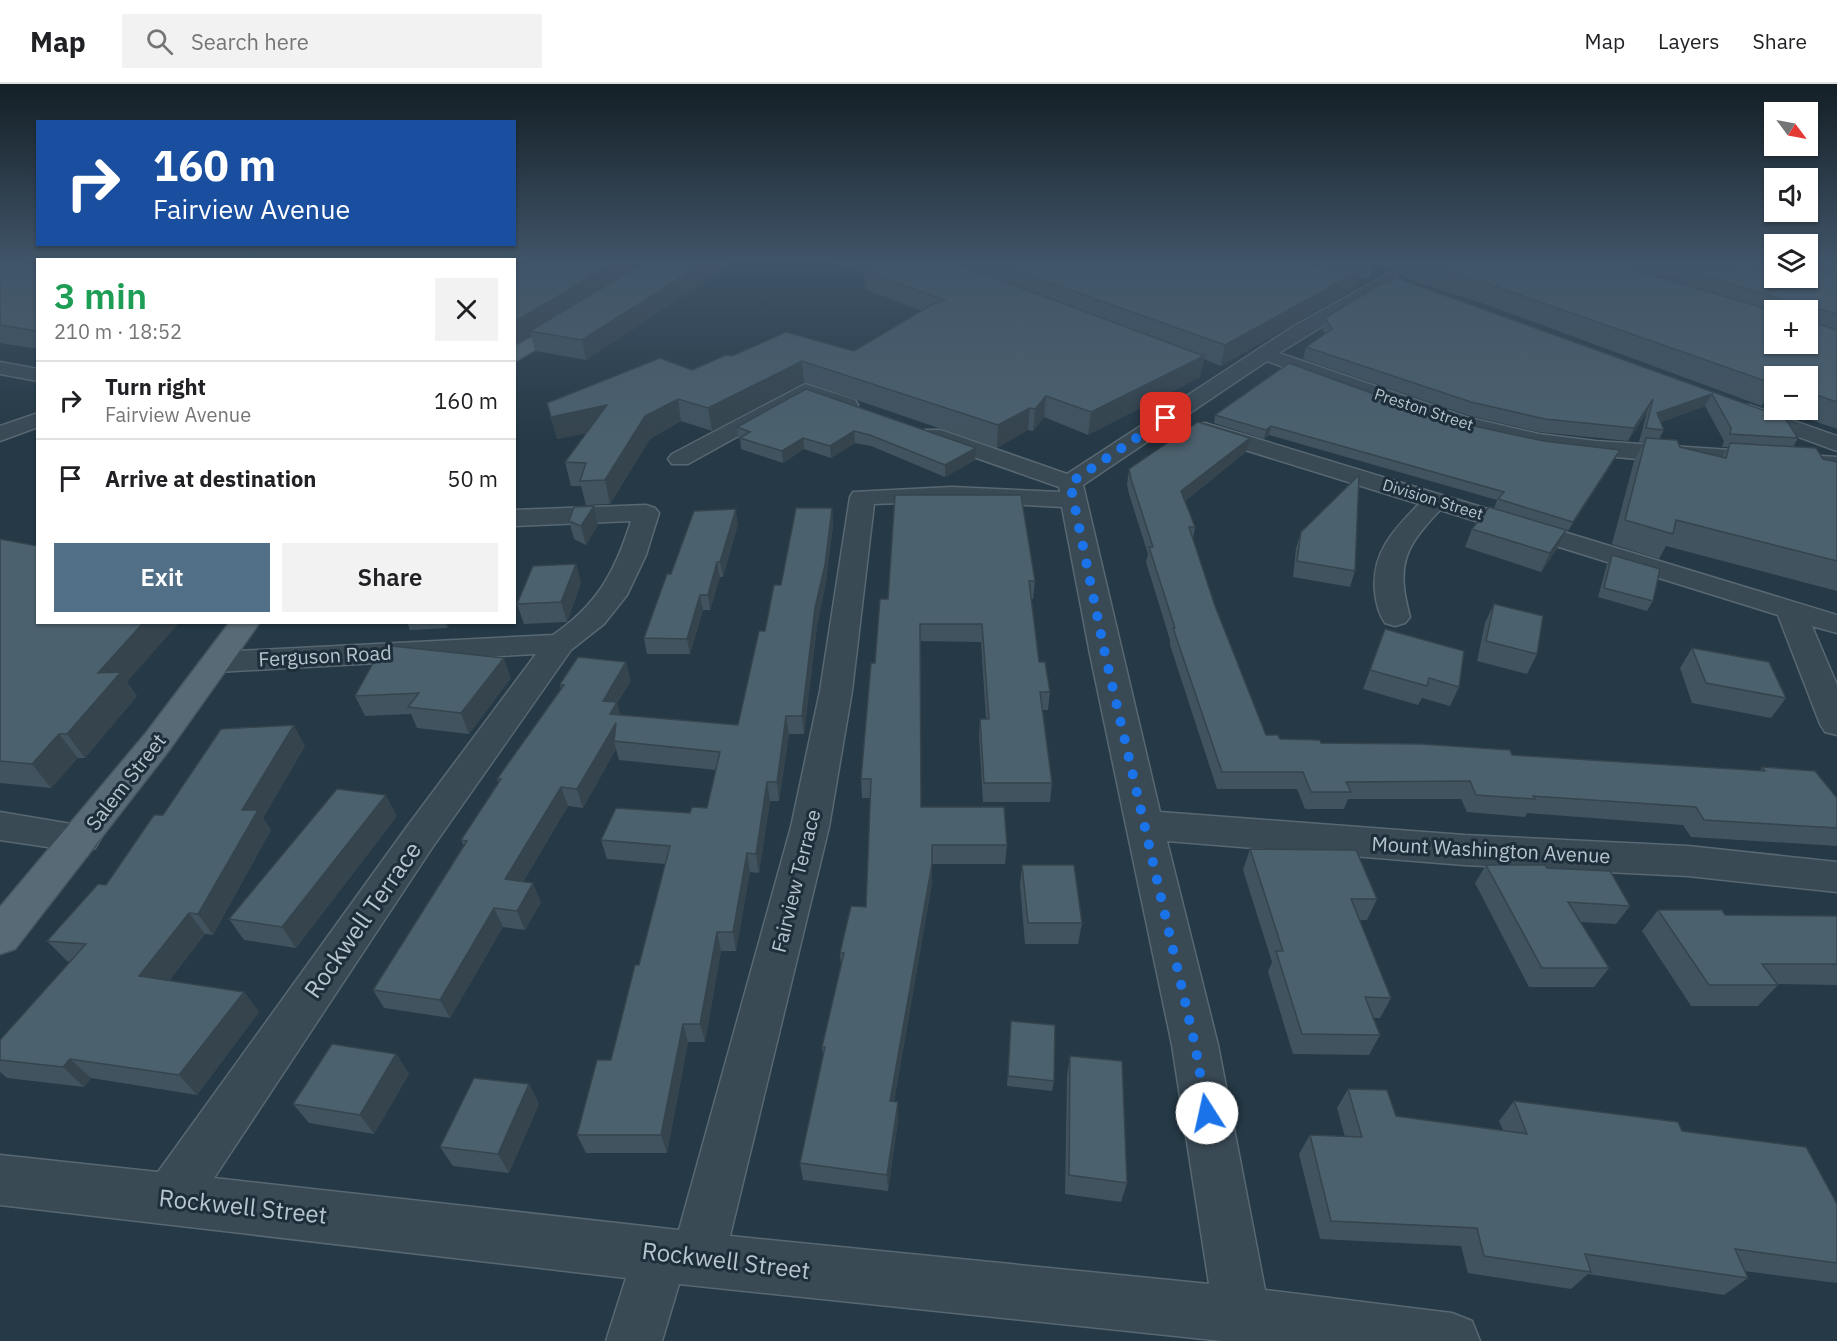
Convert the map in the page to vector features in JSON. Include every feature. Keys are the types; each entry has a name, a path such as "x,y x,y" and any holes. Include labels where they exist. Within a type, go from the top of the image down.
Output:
{"main road":[{"path":"516,355 572,321"},
{"name":"Salem Street","path":"0,937 82,838 245,624"}],"street":[{"path":"1071,491 1166,418 1217,374 1267,355 1314,321"},
{"name":"Preston Street","path":"1267,355 1459,422 1518,437 1596,448 1837,464"},
{"path":"0,368 36,375"},
{"path":"680,459 805,390 868,412"},
{"path":"1727,403 1837,444"},
{"name":"Division Street","path":"1166,418 1837,624"},
{"path":"0,435 36,420"},
{"path":"909,426 1071,491"},
{"path":"1071,491 1195,1045 1242,1315"},
{"name":"Fairview Terrace","path":"634,1341 679,1256 810,827 837,691 861,497 1071,491"},
{"path":"1395,617 1386,574 1403,535 1436,500"},
{"path":"516,518 646,513 633,558 615,589 594,618 560,645"},
{"path":"1790,609 1837,724"},
{"name":"Ferguson Road","path":"217,662 560,645"},
{"name":"Rockwell Terrace","path":"171,1198 419,838 560,645"},
{"name":"Mount Washington Avenue","path":"1144,825 1464,850 1688,861 1837,877"},
{"path":"0,826 82,838"},
{"name":"Rockwell Street","path":"0,1179 679,1256 1242,1315 1452,1341"}],"building":[{"path":"0,321 36,321 36,331 0,325"},
{"path":"547,321 612,321 582,340 530,331"},
{"path":"905,321 1109,321 1204,356 1091,412 1046,396 1035,409 1030,408 998,425 802,361 708,408 678,399 645,416 605,480 580,481 586,463 565,462 607,405 551,417 547,403 660,358 692,370 726,355 732,356 786,332 854,351"},
{"path":"1156,321 1269,321 1225,345"},
{"path":"1327,321 1515,321 1764,410 1764,420 1786,420 1798,438 1730,434 1731,428 1712,394 1657,413 1664,430 1646,428 1653,399 1634,428 1545,419 1471,402 1306,347 1332,329"},
{"path":"1593,321 1764,321 1764,354 1818,354 1818,324 1837,330 1837,402 1818,395 1818,366 1764,366 1764,380"},
{"path":"1289,363 1404,405 1474,426 1544,441 1620,450 1573,522 1498,499 1504,492 1271,426 1266,430 1215,415"},
{"path":"806,389 976,448 945,465 870,435 854,431 830,446 803,438 782,451 740,438 750,432 737,427"},
{"path":"1198,422 1250,438 1181,491 1195,527 1189,527 1215,606 1266,735 1278,735 1280,739 1320,740 1321,743 1421,744 1510,750 1512,755 1765,771 1762,767 1815,771 1837,798 1837,828 1704,820 1696,807 1533,796 1535,799 1476,795 1470,781 1346,782 1351,792 1311,792 1303,772 1222,772 1173,628 1175,628 1149,547 1153,547 1129,469"},
{"path":"1646,438 1677,440 1680,447 1726,458 1730,443 1816,448 1823,459 1837,462 1837,561 1676,520 1673,534 1625,520"},
{"path":"1359,475 1355,571 1297,561 1301,532"},
{"path":"895,495 1021,495 1035,581 1029,581 1039,662 1045,662 1050,692 1040,692 1052,783 984,783 980,719 989,719 982,624 920,624 921,807 1004,807 1007,845 932,845 932,864 890,1101 898,1102 887,1175 800,1163 825,1047 822,1047 844,953 840,953 851,906 866,907 871,779 861,779 871,663 875,663 880,599 888,599"},
{"path":"594,506 581,526 569,521 574,507"},
{"path":"1489,507 1566,530 1550,553 1472,529"},
{"path":"796,508 832,508 825,565 815,608 802,716 786,716 777,782 767,782 756,854 747,853 733,932 717,932 700,1024 683,1024 661,1135 577,1135 597,1060 611,1060 635,965 639,965 670,846 601,840 616,808 690,813 692,807 707,808 720,752 614,741 616,723 577,789 561,787 505,879 533,883 517,911 494,908 440,1000 373,990 467,841 461,840 501,779 497,779 564,685 560,684 578,657 626,662 603,701 617,702 610,714 738,725 759,631 765,631 774,585 781,585"},
{"path":"736,509 708,595 700,595 687,639 644,638 667,574 671,574 694,511"},
{"path":"0,539 36,546 36,624 142,624 98,673 121,672 67,734 59,734 32,764 0,761"},
{"path":"1612,555 1660,569 1653,601 1604,588"},
{"path":"576,564 561,602 517,604 533,566"},
{"path":"1494,604 1543,616 1537,654 1486,641"},
{"path":"1385,629 1464,651 1459,687 1429,678 1427,686 1370,670"},
{"path":"383,645 504,658 461,713 408,707 419,693 355,696"},
{"path":"1692,648 1769,662 1786,698 1706,683"},
{"path":"294,725 242,810 258,810 198,914 189,913 139,976 244,992 179,1075 70,1059 63,1067 0,1060 0,1040 86,944 47,941 98,884 106,885 154,815 163,815 221,729"},
{"path":"337,789 386,795 282,927 229,919"},
{"path":"1250,849 1356,850 1377,899 1351,899 1391,998 1365,997 1380,1035 1302,1034 1276,951 1283,951"},
{"path":"1022,865 1074,865 1082,923 1028,923"},
{"path":"1486,865 1545,865 1547,868 1610,871 1630,906 1568,902 1609,968 1542,968"},
{"path":"1658,910 1722,910 1725,915 1837,916 1837,964 1762,964 1778,985 1709,985"},
{"path":"1011,1021 1055,1025 1054,1081 1008,1076"},
{"path":"332,1044 396,1054 360,1115 293,1104"},
{"path":"1070,1056 1122,1061 1127,1183 1069,1175"},
{"path":"474,1078 529,1084 498,1154 440,1147"},
{"path":"1348,1089 1387,1090 1396,1116 1527,1134 1514,1101 1678,1122 1682,1131 1806,1147 1837,1204 1837,1263 1735,1249 1748,1278 1585,1254 1591,1272 1484,1256 1477,1228 1331,1221 1310,1135 1362,1137"}],"route":[{"path":"1166,418 1070,483 1105,654 1195,1045 1207,1113"}]}
